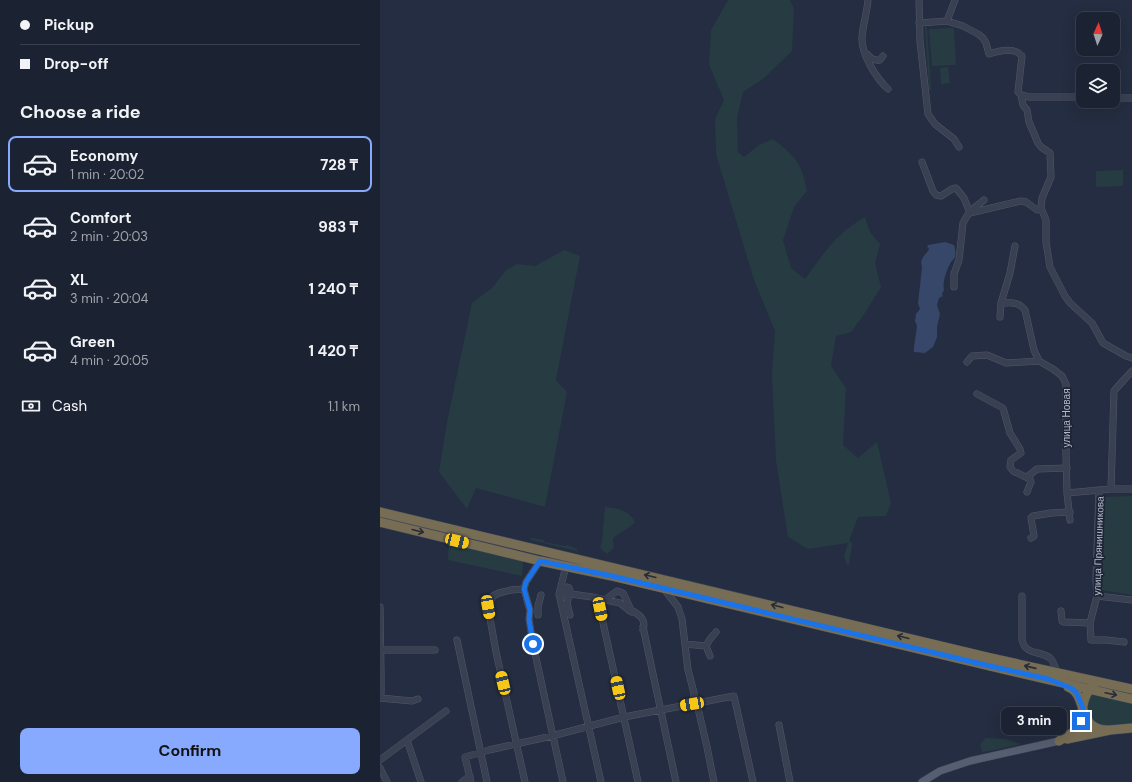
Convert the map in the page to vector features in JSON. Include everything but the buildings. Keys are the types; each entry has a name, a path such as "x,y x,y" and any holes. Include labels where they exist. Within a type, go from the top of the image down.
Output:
{"highway":[{"path":"380,512 1057,673 1132,689"},
{"path":"380,522 540,561 664,588 1089,690 1132,698"},
{"path":"1048,679 1071,688 1076,692 1087,719 1091,724 1097,728 1110,730"},
{"path":"1059,741 1079,728 1083,708 1089,690 1094,686 1109,684"},
{"path":"1059,741 1110,730 1132,728"}],"main road":[{"path":"922,782 940,771 970,761 1059,741"}],"street":[{"path":"868,0 867,17 862,36 863,48 878,77 888,89"},
{"path":"919,0 921,56 928,114 935,124 954,139 959,147"},
{"path":"947,21 956,0"},
{"path":"919,23 947,21 963,26 978,34 986,43 989,54 1012,51 1022,56 1018,92 1023,105 1027,110 1029,122 1038,143 1050,153 1051,177 1039,209"},
{"path":"863,48 872,59 880,60 883,56"},
{"path":"1020,95 1029,97 1076,97"},
{"path":"1120,98 1132,98"},
{"path":"922,162 936,195 941,196 956,188 964,198 969,212"},
{"path":"954,288 954,274 959,260 963,223 969,212 984,200"},
{"path":"969,212 1021,201 1039,209 1046,220 1046,242 1050,267 1065,296 1070,303 1092,323 1103,343 1132,358"},
{"path":"1000,317 1001,303 1010,273 1015,246"},
{"path":"967,362 972,356 980,355 987,355 1006,362 1039,361 1034,350 1025,310 1020,304 1001,303"},
{"name":"улица Новая","path":"1039,361 1062,376 1066,384 1067,493 1070,520"},
{"path":"1111,489 1114,392 1116,387 1122,384 1132,371"},
{"path":"977,394 1003,408 1010,433 1021,453 1011,460 1010,467 1013,471 1030,479 1031,482 1027,492"},
{"path":"1027,477 1037,469 1067,468"},
{"path":"1067,493 1111,489 1132,489"},
{"name":"улица Прянишникова","path":"1099,490 1096,580 1097,596 1090,623 1091,640 1124,642"},
{"path":"1032,538 1034,536 1032,516 1070,512"},
{"path":"540,561 526,582 524,589 530,610 529,619 533,644 562,782"},
{"path":"566,566 564,594 601,782"},
{"path":"664,588 678,607 682,619 688,670 714,782"},
{"path":"524,589 499,593 493,596 488,607 496,652 525,782"},
{"path":"632,612 621,591 617,591 601,603 600,609 638,782"},
{"path":"564,594 620,602 638,619 643,630 676,782"},
{"path":"564,594 568,603 570,615"},
{"path":"538,615 538,606 541,595"},
{"path":"1022,596 1022,640 1024,646 1028,650 1050,658 1057,673"},
{"path":"1097,596 1132,600"},
{"path":"529,619 538,606"},
{"path":"380,607 380,698 408,700 418,699"},
{"path":"1062,611 1062,621 1064,622 1090,623"},
{"path":"710,656 706,646 710,638 716,632"},
{"path":"458,640 487,782"},
{"path":"685,644 706,646"},
{"path":"381,650 435,650"},
{"path":"462,782 470,779 465,757 624,717 734,696 753,782"},
{"path":"381,759 446,711"},
{"path":"779,725 790,782"},
{"path":"407,740 421,782"},
{"path":"380,768 387,782"}],"green space":[{"path":"728,0 790,0 794,9 792,51 763,79 743,92 737,118 738,152 744,157 759,145 773,139 787,150 803,173 807,191 794,207 783,240 791,268 805,279 831,244 846,230 865,217 870,232 880,244 875,263 881,287 851,332 836,336 831,366 846,388 843,445 858,458 877,442 891,503 886,516 858,517 849,541 852,543 852,546 849,565 847,565 844,557 848,543 808,549 788,537 776,461 772,375 775,331 754,280 716,154 715,119 724,100 709,65 711,30"},
{"path":"925,27 927,27 931,90 929,90"},
{"path":"954,28 956,65 932,66 929,29"},
{"path":"948,67 950,83 941,84 940,68"},
{"path":"1123,170 1123,186 1096,187 1096,171"},
{"path":"564,250 580,256 556,380 567,392 545,507 476,488 467,509 439,472 447,422 472,303 492,288 506,270 517,264 535,266"},
{"path":"1132,496 1132,595 1101,590 1104,497"},
{"path":"605,507 623,510 633,518 635,522 613,539 614,548 607,554 600,548"},
{"path":"530,539 544,540 544,542 565,546 567,545 577,549 577,551"},
{"path":"449,541 521,559 523,562 522,576 448,560"},
{"path":"1091,694 1132,703 1132,724 1108,726 1092,720 1087,709"},
{"path":"986,738 1005,739 1021,744 982,752 980,744"}],"water":[{"path":"945,242 954,245 955,256 946,272 944,279 944,290 942,294 943,296 939,298 937,305 940,314 937,327 937,337 933,347 925,353 914,352 917,326 915,321 916,314 920,309 918,303 922,268 921,262 928,251 928,245"}],"route":[{"path":"533,644 529,619 530,610 524,589 526,582 540,561 612,576 1048,679 1071,688 1076,692 1083,708 1081,721"}]}
